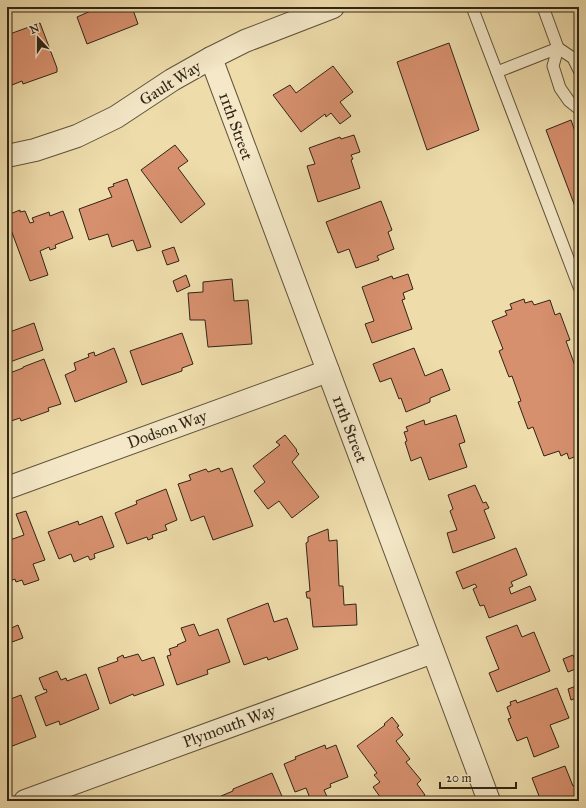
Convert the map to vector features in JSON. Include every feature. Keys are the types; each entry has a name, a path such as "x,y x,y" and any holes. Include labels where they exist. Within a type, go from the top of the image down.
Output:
{"street":[{"name":"Gault Way","path":"7,156 36,150 77,136 116,117 172,80 211,58 245,41 333,7"},
{"name":"11th Street","path":"211,58 489,801"},
{"name":"Dodson Way","path":"7,488 328,371"},
{"name":"Plymouth Way","path":"25,801 433,652"}],"lane":[{"path":"472,7 579,287"},
{"path":"543,7 558,48 553,66 560,88 569,101 579,109"},
{"path":"496,72 558,48"},
{"path":"558,48 573,58 579,70"}],"building":[{"path":"92,7 132,7 138,24 87,44 77,17 93,10"},
{"path":"40,23 57,68 57,72 23,84 22,81 7,87 7,35"},
{"path":"449,43 479,130 427,150 397,62"},
{"path":"333,66 353,92 340,102 351,116 340,124 331,113 326,117 325,114 301,132 273,95 290,85 296,93"},
{"path":"571,120 579,143 579,217 546,130"},
{"path":"354,135 360,152 351,155 353,159 351,160 360,188 318,202 307,166 315,164 309,148 340,137 341,139"},
{"path":"175,145 188,161 178,168 205,204 181,223 141,170"},
{"path":"127,179 151,247 137,251 133,240 112,247 108,234 89,240 79,209 112,197 108,188 114,186 113,184"},
{"path":"381,201 392,230 388,232 394,249 377,256 379,260 356,268 349,249 338,253 326,222"},
{"path":"20,210 20,212 25,211 30,223 34,222 32,218 49,212 50,216 63,211 73,238 55,245 56,248 50,250 49,247 40,251 48,275 30,281 7,219 10,214"},
{"path":"174,247 179,261 167,265 162,251"},
{"path":"408,274 413,289 403,293 405,299 402,300 412,329 372,343 365,324 374,321 362,287 392,276 393,279"},
{"path":"186,275 190,286 177,292 173,281"},
{"path":"232,279 234,301 248,300 252,344 208,347 205,320 190,320 188,293 203,292 203,282"},
{"path":"524,299 525,303 532,301 534,305 550,300 555,315 560,313 570,340 566,341 579,377 579,455 569,459 567,453 561,456 559,451 544,456 533,427 528,429 518,402 521,401 512,376 509,377 499,351 503,349 492,321 507,315 505,311 512,309 510,304"},
{"path":"34,323 43,350 7,363 7,333"},
{"path":"182,333 193,364 182,368 182,371 142,385 130,351"},
{"path":"114,348 127,382 75,402 65,375 76,370 74,363 89,357 88,354 94,352 95,356"},
{"path":"414,348 425,376 442,369 450,390 430,398 430,402 406,412 391,378 380,382 373,364"},
{"path":"44,359 61,404 48,408 49,411 21,421 20,418 8,422 7,374"},
{"path":"456,415 465,442 459,444 467,467 429,480 421,457 411,461 405,442 407,441 404,432 408,431 406,427 424,420 425,425"},
{"path":"285,435 299,454 292,462 319,497 292,518 279,501 268,509 254,491 265,482 253,466 280,445 276,442"},
{"path":"219,468 221,472 232,468 253,526 213,540 204,516 191,521 178,484 191,480 189,475 206,469 208,472"},
{"path":"475,485 483,503 486,502 489,508 484,510 495,538 453,553 447,533 457,530 450,511 453,509 448,495"},
{"path":"166,489 177,520 165,525 167,530 152,535 153,538 148,540 147,537 127,544 115,513 137,504 136,501"},
{"path":"26,511 45,560 33,564 39,580 24,585 22,580 16,582 15,579 7,582 7,541 24,535 16,514"},
{"path":"102,516 114,547 94,554 95,558 90,560 88,556 74,562 71,554 59,559 48,532 78,521 79,525"},
{"path":"328,529 329,541 337,540 339,586 343,586 344,605 356,604 357,625 313,627 310,598 307,598 306,592 310,591 306,543 308,542 308,537"},
{"path":"516,548 527,575 511,582 513,586 509,588 511,594 530,586 536,600 489,618 484,605 480,606 473,589 477,587 475,584 463,589 456,572"},
{"path":"268,603 274,622 287,618 298,649 268,660 267,657 244,665 227,619"},
{"path":"194,624 199,636 218,629 230,662 207,670 208,674 177,685 167,656 171,655 169,649 186,641 181,628"},
{"path":"18,625 23,638 12,642 7,630"},
{"path":"517,625 522,637 534,632 550,671 497,692 489,673 499,669 486,637"},
{"path":"138,654 142,661 154,657 164,685 134,696 133,694 110,704 98,668 118,661 117,658 123,655 124,658"},
{"path":"573,655 578,668 568,672 563,659"},
{"path":"57,671 61,680 66,678 67,681 86,674 99,709 60,725 59,721 46,726 35,697 47,692 46,689 44,690 39,678"},
{"path":"579,685 579,697 571,700 568,689"},
{"path":"557,688 569,718 550,725 559,747 534,757 527,737 517,741 508,719 511,718 507,707 511,705 510,702 516,700 517,703"},
{"path":"21,695 36,737 7,748 7,706 10,705 8,700"},
{"path":"392,717 399,726 397,727 403,735 396,741 410,759 406,762 421,780 417,784 425,795 418,801 402,801 399,797 396,797 391,801 383,801 373,787 380,782 374,775 377,773 357,746 385,725 384,724"},
{"path":"325,745 326,749 336,745 348,777 330,784 331,787 324,790 329,801 311,801 306,788 295,792 284,764 296,759 295,757"},
{"path":"565,766 573,786 579,784 579,801 541,801 532,778"},
{"path":"272,773 284,801 223,801 221,796 233,791 233,789"}]}
